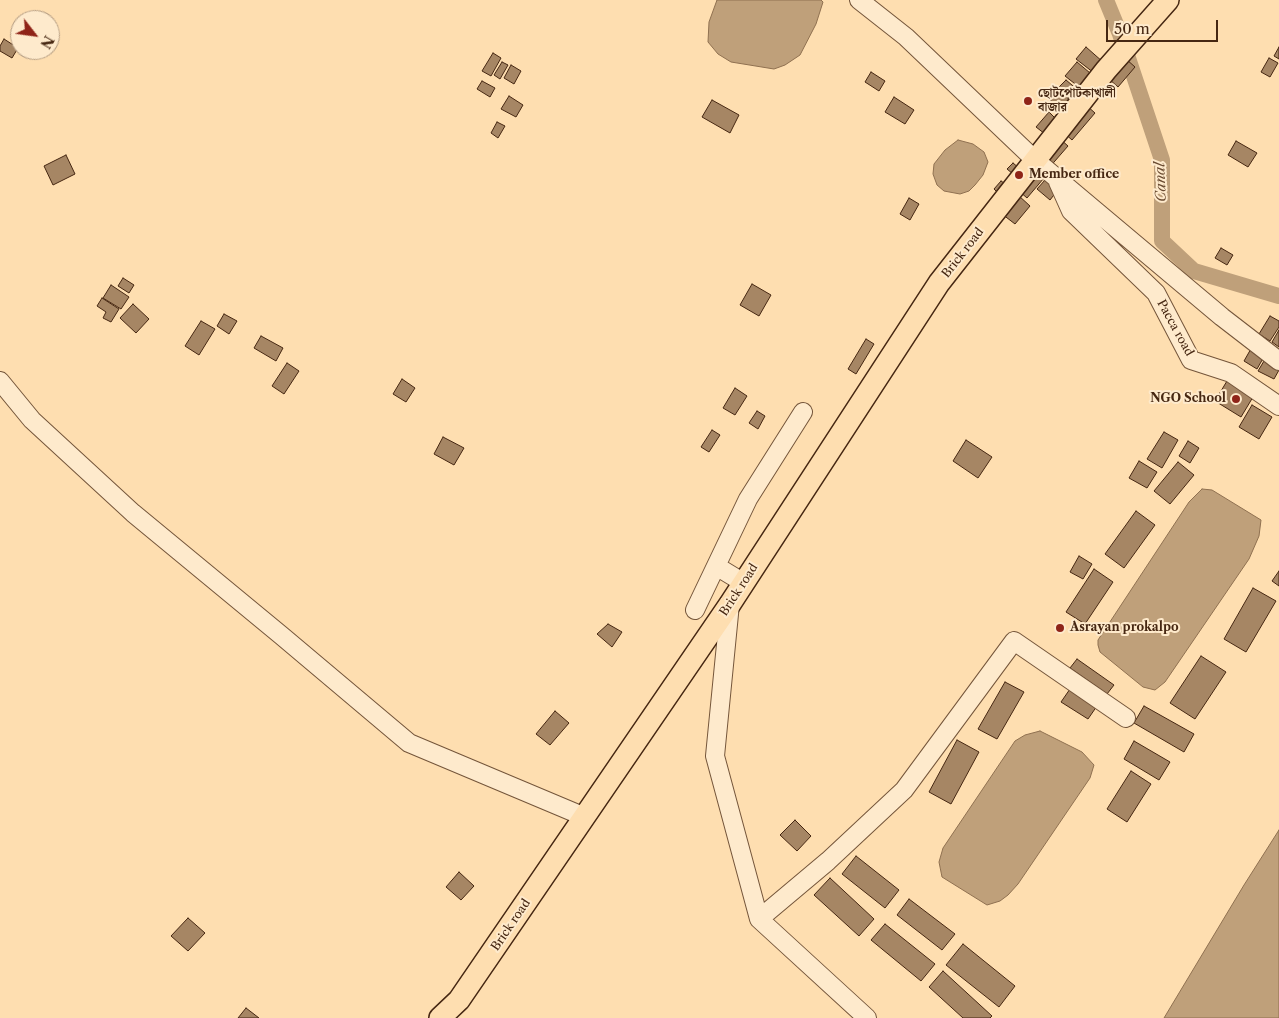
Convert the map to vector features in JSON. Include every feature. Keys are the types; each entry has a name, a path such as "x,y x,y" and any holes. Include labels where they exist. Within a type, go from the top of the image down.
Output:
{"main road":[{"name":"Brick road","path":"440,1018 459,1000 730,604 939,283 1106,70 1168,0"}],"street":[{"path":"859,0 906,37 1035,160 1222,316 1279,361"},
{"name":"Pacca road","path":"1055,177 1071,211 1156,293 1191,360 1231,373 1279,406"},
{"path":"0,381 32,420 133,513 409,742 584,817"},
{"path":"695,610 748,499 803,412"},
{"path":"716,566 744,583"},
{"path":"730,604 715,756 759,919 867,1018"},
{"path":"759,919 828,861 904,790 1014,641 1126,718"}],"shaded area":[{"path":"717,0 821,0 823,2 816,24 800,55 785,65 774,69 731,62 718,54 708,42 709,22"},
{"path":"958,140 973,144 984,152 988,162 983,175 975,185 969,191 960,194 944,191 937,185 933,174 934,164 945,150"},
{"path":"1202,489 1212,490 1261,520 1259,536 1249,559 1165,682 1155,690 1143,687 1100,652 1098,640 1189,502"},
{"path":"1040,731 1082,752 1094,765 1090,778 1018,884 1000,901 987,905 942,877 939,862 943,848 1015,741 1025,735"},
{"path":"1279,830 1279,1018 1164,1018 1244,885"}],"building":[{"path":"4,39 10,43 10,57 0,51 0,46"},
{"path":"1086,47 1103,62 1094,73 1076,59"},
{"path":"1279,47 1279,59 1274,56"},
{"path":"493,53 501,58 491,76 482,71"},
{"path":"1269,58 1278,63 1270,77 1261,72"},
{"path":"1126,59 1135,67 1118,87 1109,79"},
{"path":"502,62 508,65 500,79 494,75"},
{"path":"1077,62 1090,73 1079,87 1065,76"},
{"path":"511,65 521,71 514,84 504,78"},
{"path":"871,72 885,81 879,91 865,82"},
{"path":"1066,80 1078,90 1070,99 1058,88"},
{"path":"482,81 495,88 490,97 477,89"},
{"path":"1058,90 1070,100 1062,110 1050,100"},
{"path":"509,96 523,105 516,117 501,109"},
{"path":"894,97 914,110 905,124 885,112"},
{"path":"712,100 739,115 730,133 702,117"},
{"path":"1086,105 1095,113 1072,140 1063,132"},
{"path":"1049,112 1057,120 1045,134 1036,127"},
{"path":"497,122 505,126 498,138 491,133"},
{"path":"1059,138 1068,146 1048,169 1040,162"},
{"path":"1236,141 1257,153 1248,167 1228,155"},
{"path":"66,155 75,174 53,185 44,166"},
{"path":"1013,163 1019,168 1013,174 1007,169"},
{"path":"1036,172 1044,178 1027,198 1019,191"},
{"path":"1045,180 1057,191 1050,200 1037,189"},
{"path":"1001,181 1007,185 999,194 994,189"},
{"path":"1018,195 1030,206 1015,224 1002,214"},
{"path":"909,198 919,204 910,220 900,214"},
{"path":"1221,248 1233,255 1227,265 1215,258"},
{"path":"123,278 134,285 129,293 118,286"},
{"path":"752,284 771,295 759,316 740,305"},
{"path":"111,285 129,297 121,309 103,298"},
{"path":"102,298 119,309 111,322 103,318 106,312 97,306"},
{"path":"133,304 149,319 136,333 120,318"},
{"path":"224,314 237,321 229,334 217,326"},
{"path":"1270,316 1279,321 1279,327 1270,341 1259,334"},
{"path":"201,321 215,329 199,355 185,346"},
{"path":"1279,330 1279,347 1272,342"},
{"path":"261,336 283,348 276,361 254,348"},
{"path":"866,339 874,344 856,374 848,369"},
{"path":"1252,347 1265,355 1257,369 1244,361"},
{"path":"1264,361 1279,370 1274,379 1258,371"},
{"path":"287,363 299,371 284,394 272,386"},
{"path":"402,379 415,388 406,402 393,394"},
{"path":"1227,381 1253,397 1241,417 1215,401"},
{"path":"735,388 747,396 735,415 723,408"},
{"path":"1252,405 1272,417 1259,439 1239,427"},
{"path":"757,411 765,416 758,429 749,423"},
{"path":"712,430 720,435 709,452 701,447"},
{"path":"1164,432 1178,440 1162,468 1147,459"},
{"path":"443,437 464,448 454,465 434,454"},
{"path":"966,440 992,457 978,478 953,461"},
{"path":"1188,441 1199,448 1190,463 1179,456"},
{"path":"1139,461 1157,472 1147,488 1129,478"},
{"path":"1178,462 1194,475 1170,504 1154,491"},
{"path":"1136,511 1155,525 1124,568 1105,554"},
{"path":"1079,556 1092,564 1083,579 1070,572"},
{"path":"1094,569 1113,582 1085,624 1066,612"},
{"path":"1279,571 1279,586 1272,581"},
{"path":"1253,588 1276,601 1246,652 1224,639"},
{"path":"608,624 622,632 612,647 597,634"},
{"path":"1201,656 1226,672 1195,719 1170,703"},
{"path":"1077,659 1114,685 1107,694 1070,668"},
{"path":"1005,682 1024,692 997,739 978,729"},
{"path":"1070,689 1097,706 1088,719 1061,702"},
{"path":"1144,706 1194,734 1184,752 1134,723"},
{"path":"555,711 569,723 550,745 536,734"},
{"path":"957,740 979,752 951,804 929,792"},
{"path":"1134,741 1170,762 1159,780 1124,759"},
{"path":"1131,771 1151,784 1127,822 1107,809"},
{"path":"795,820 811,836 797,851 780,835"},
{"path":"856,856 899,890 885,908 842,874"},
{"path":"459,872 474,886 461,900 446,887"},
{"path":"830,878 874,919 859,936 814,895"},
{"path":"909,899 955,934 942,950 897,915"},
{"path":"188,918 205,933 188,951 171,936"},
{"path":"885,924 935,964 921,981 871,940"},
{"path":"963,944 1015,986 999,1007 946,965"},
{"path":"943,971 992,1016 990,1018 963,1018 929,987"},
{"path":"246,1008 259,1018 238,1018"}],"waterway":[{"name":"Canal","path":"1106,0 1120,34 1162,160 1162,241 1194,271 1279,296"}],"place":[{"name":"ছোটপোটকাখালী বাজার","path":"1028,101"},
{"name":"Member office","path":"1019,175"},
{"name":"NGO School","path":"1236,399"},
{"name":"Asrayan prokalpo","path":"1060,628"}]}
